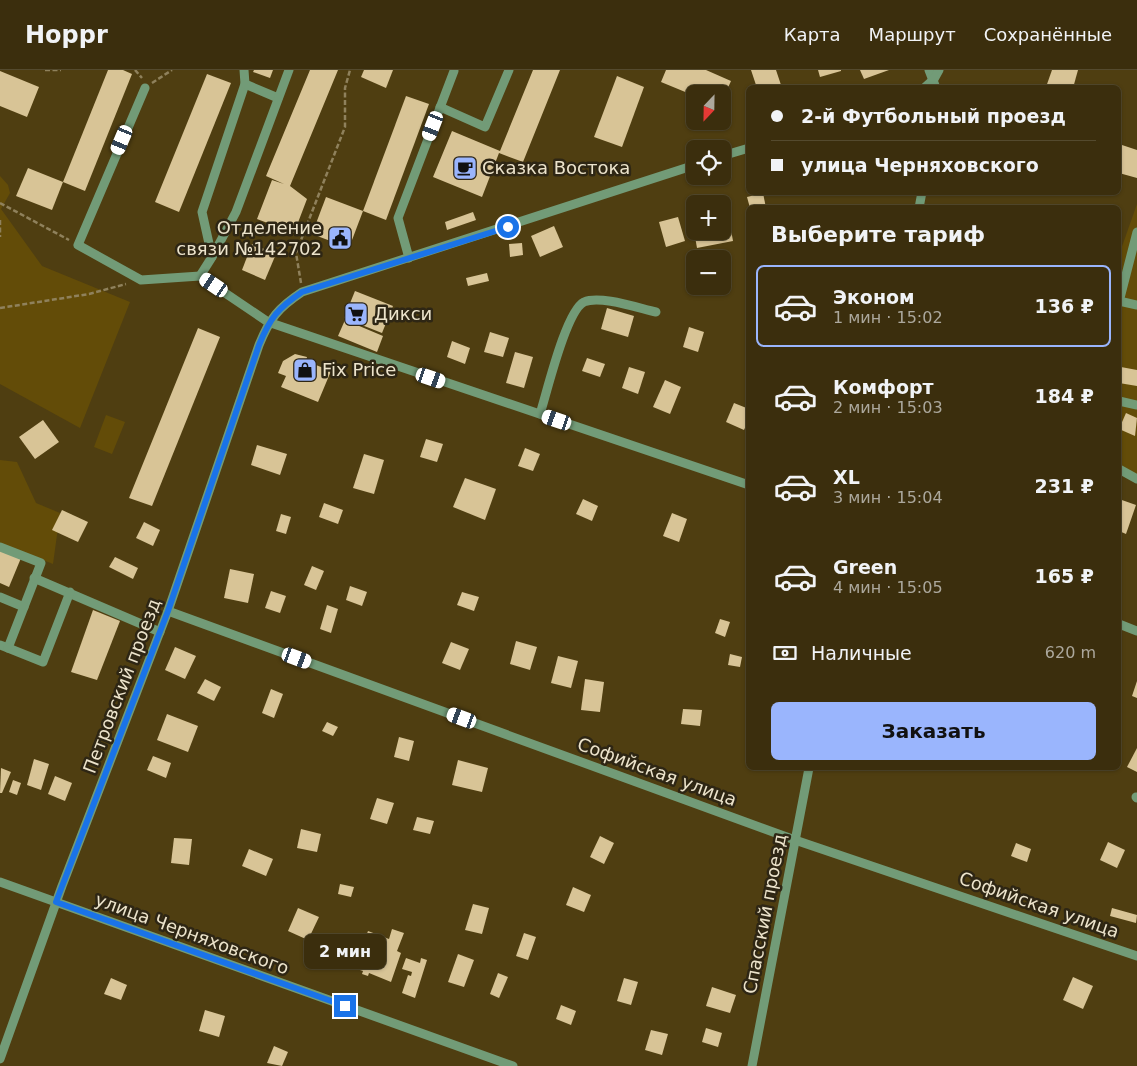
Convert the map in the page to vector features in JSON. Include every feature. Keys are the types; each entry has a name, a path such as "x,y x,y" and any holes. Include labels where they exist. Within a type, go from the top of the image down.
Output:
{"street":[{"path":"212,257 202,212 244,84 244,70"},
{"path":"200,276 236,212 289,70"},
{"path":"440,107 485,127 509,70"},
{"path":"928,70 935,83"},
{"path":"935,83 939,70"},
{"path":"409,258 398,218 454,71"},
{"path":"244,84 278,98"},
{"path":"145,88 78,244 141,280 200,276 268,322 746,484"},
{"path":"731,153 746,149"},
{"path":"268,322 282,306 302,292 686,168"},
{"path":"1121,293 1137,232"},
{"path":"540,414 570,317 584,302 599,300 656,312"},
{"path":"1121,301 1137,305"},
{"name":"Петровский проезд","path":"0,1058 56,902 168,611 268,322"},
{"path":"1121,401 1137,405"},
{"path":"1121,470 1137,479"},
{"path":"0,547 40,563 24,607 4,646 43,662 70,592"},
{"path":"34,578 160,632"},
{"path":"0,597 24,607"},
{"name":"Софийская улица","path":"168,611 795,840 1137,956"},
{"path":"1121,625 1137,631"},
{"name":"Спасский проезд","path":"752,1066 809,770"},
{"name":"улица Черняховского","path":"0,882 514,1066"}],"path":[{"path":"45,70 61,70"},
{"path":"145,88 172,70"},
{"path":"302,292 296,253 345,127 346,88 350,70"},
{"path":"0,203 78,244"},
{"path":"0,220 0,237"},
{"path":"0,308 89,294 141,280"}],"shaded area":[{"path":"0,176 8,185 10,193 1,209 42,266 130,302 80,428 0,384"},
{"path":"1137,204 1137,475 1121,468 1121,249"},
{"path":"106,415 125,422 112,454 94,447"},
{"path":"0,460 17,462 36,503 60,513 53,564 0,543"}],"building":[{"path":"108,70 123,70 132,74 85,191 63,182"},
{"path":"254,70 273,70 270,78 253,72"},
{"path":"310,70 338,70 290,186 307,199 294,233 257,219 272,180 284,184 266,176"},
{"path":"364,70 393,70 386,88 361,77"},
{"path":"533,70 560,70 523,162 499,153 482,197 433,177 452,131 500,151"},
{"path":"666,70 706,70 731,81 729,85 686,85 686,92 661,82"},
{"path":"751,70 776,70 781,85 756,85"},
{"path":"818,70 841,70 841,71 820,77"},
{"path":"860,70 889,70 864,79"},
{"path":"1052,70 1078,70 1074,85 1047,85"},
{"path":"0,71 39,87 27,117 0,106"},
{"path":"207,74 231,83 179,212 155,202"},
{"path":"617,76 644,87 622,147 594,137"},
{"path":"406,96 429,104 386,220 363,211"},
{"path":"1122,145 1137,150 1137,178 1121,174"},
{"path":"28,168 63,182 52,210 16,196"},
{"path":"763,195 765,205 749,205 747,197"},
{"path":"326,197 363,211 349,248 312,234"},
{"path":"473,212 476,220 447,230 445,222"},
{"path":"678,217 685,241 666,247 659,222"},
{"path":"554,226 563,247 540,257 531,236"},
{"path":"731,230 733,241 697,248 696,240 731,240"},
{"path":"522,243 523,255 510,257 509,244"},
{"path":"252,244 276,254 265,280 242,270"},
{"path":"487,273 489,281 468,286 466,278"},
{"path":"355,291 393,306 382,333 344,318"},
{"path":"607,308 634,316 628,337 601,329"},
{"path":"345,320 383,336 377,352 338,336"},
{"path":"689,327 704,332 698,352 683,347"},
{"path":"198,328 220,337 152,506 129,498"},
{"path":"490,332 509,338 503,357 484,352"},
{"path":"452,341 470,348 465,364 447,357"},
{"path":"515,352 533,357 524,388 506,383"},
{"path":"295,354 307,357 306,361 331,371 318,402 281,387 286,376 278,373 283,361"},
{"path":"587,358 605,364 600,377 582,371"},
{"path":"629,367 645,372 638,394 622,388"},
{"path":"1121,367 1137,370 1137,386 1121,383"},
{"path":"665,380 681,387 670,414 653,407"},
{"path":"734,403 746,408 746,426 744,430 726,422"},
{"path":"1126,413 1137,418 1135,436 1121,430 1121,424"},
{"path":"43,420 59,442 35,459 19,437"},
{"path":"426,439 443,444 437,462 420,457"},
{"path":"257,445 287,454 280,475 251,465"},
{"path":"525,448 540,454 533,471 518,466"},
{"path":"364,454 384,460 374,494 353,488"},
{"path":"465,478 496,489 485,520 453,507"},
{"path":"583,499 598,506 592,521 576,514"},
{"path":"1121,500 1136,505 1126,534 1121,532"},
{"path":"324,503 343,510 338,524 319,517"},
{"path":"62,510 88,522 78,542 52,530"},
{"path":"672,513 687,519 679,542 663,536"},
{"path":"281,514 291,517 286,534 276,531"},
{"path":"144,522 160,530 153,546 136,538"},
{"path":"0,549 21,558 9,587 0,583"},
{"path":"115,557 138,568 133,579 109,567"},
{"path":"312,566 324,571 316,590 304,585"},
{"path":"230,569 254,574 248,603 224,598"},
{"path":"350,586 367,592 362,606 346,600"},
{"path":"271,591 286,596 280,613 265,608"},
{"path":"462,592 479,597 474,611 457,605"},
{"path":"327,605 338,609 331,633 320,629"},
{"path":"93,610 120,621 97,680 71,672"},
{"path":"720,619 730,622 725,637 715,633"},
{"path":"516,641 537,647 530,670 510,664"},
{"path":"451,642 469,649 460,670 442,663"},
{"path":"175,647 196,656 185,679 165,670"},
{"path":"730,654 742,657 740,667 728,665"},
{"path":"558,656 578,661 571,688 551,683"},
{"path":"205,679 221,687 214,701 197,693"},
{"path":"585,679 604,682 600,712 581,710"},
{"path":"1137,681 1137,698 1132,696"},
{"path":"271,689 283,694 274,718 262,713"},
{"path":"683,709 702,710 700,726 681,724"},
{"path":"167,714 198,726 188,752 157,740"},
{"path":"327,722 338,727 333,736 322,731"},
{"path":"399,737 414,741 409,761 394,757"},
{"path":"1137,748 1137,772 1127,767"},
{"path":"153,756 171,763 166,778 147,770"},
{"path":"34,759 49,764 41,790 27,785"},
{"path":"458,760 488,768 482,792 452,785"},
{"path":"1,768 11,772 2,793 0,793"},
{"path":"55,776 72,783 65,801 48,794"},
{"path":"13,780 21,783 17,795 9,792"},
{"path":"377,798 394,803 387,824 370,819"},
{"path":"417,817 434,821 430,834 413,830"},
{"path":"301,829 321,834 317,852 297,848"},
{"path":"600,836 614,843 604,864 590,857"},
{"path":"174,838 192,839 189,865 171,863"},
{"path":"1108,842 1125,850 1117,868 1100,860"},
{"path":"1016,843 1031,849 1027,862 1011,856"},
{"path":"249,849 273,859 266,876 242,866"},
{"path":"340,884 354,887 351,897 338,894"},
{"path":"573,887 591,895 584,912 566,905"},
{"path":"473,904 489,908 482,934 465,930"},
{"path":"298,908 319,917 308,940 288,931"},
{"path":"1112,908 1137,915 1136,923 1110,916"},
{"path":"392,929 404,933 397,951 401,953 391,982 369,973 368,976 362,974 363,971 354,968 368,931 389,939"},
{"path":"524,933 536,937 528,960 516,956"},
{"path":"458,954 474,960 464,987 448,982"},
{"path":"406,958 420,963 421,958 427,960 415,998 402,993 408,975 411,976 412,972 402,969"},
{"path":"498,973 508,977 499,998 490,994"},
{"path":"1073,977 1093,986 1083,1009 1063,1000"},
{"path":"111,978 127,985 121,1000 104,994"},
{"path":"624,978 638,982 631,1005 617,1001"},
{"path":"712,987 736,995 730,1013 706,1006"},
{"path":"561,1005 576,1011 571,1025 556,1019"},
{"path":"205,1010 225,1016 219,1037 199,1031"},
{"path":"706,1028 722,1033 718,1047 702,1042"},
{"path":"651,1030 668,1034 662,1055 645,1050"},
{"path":"274,1046 288,1052 282,1066 267,1063"}],"place":[{"name":"Сказка Востока","path":"465,168"},
{"name":"Отделение связи №142702","path":"340,238"},
{"name":"Дикси","path":"356,314"},
{"name":"Fix Price","path":"305,370"}],"route":[{"path":"345,1006 56,902 168,611 268,322 282,306 302,292 508,227"}]}
